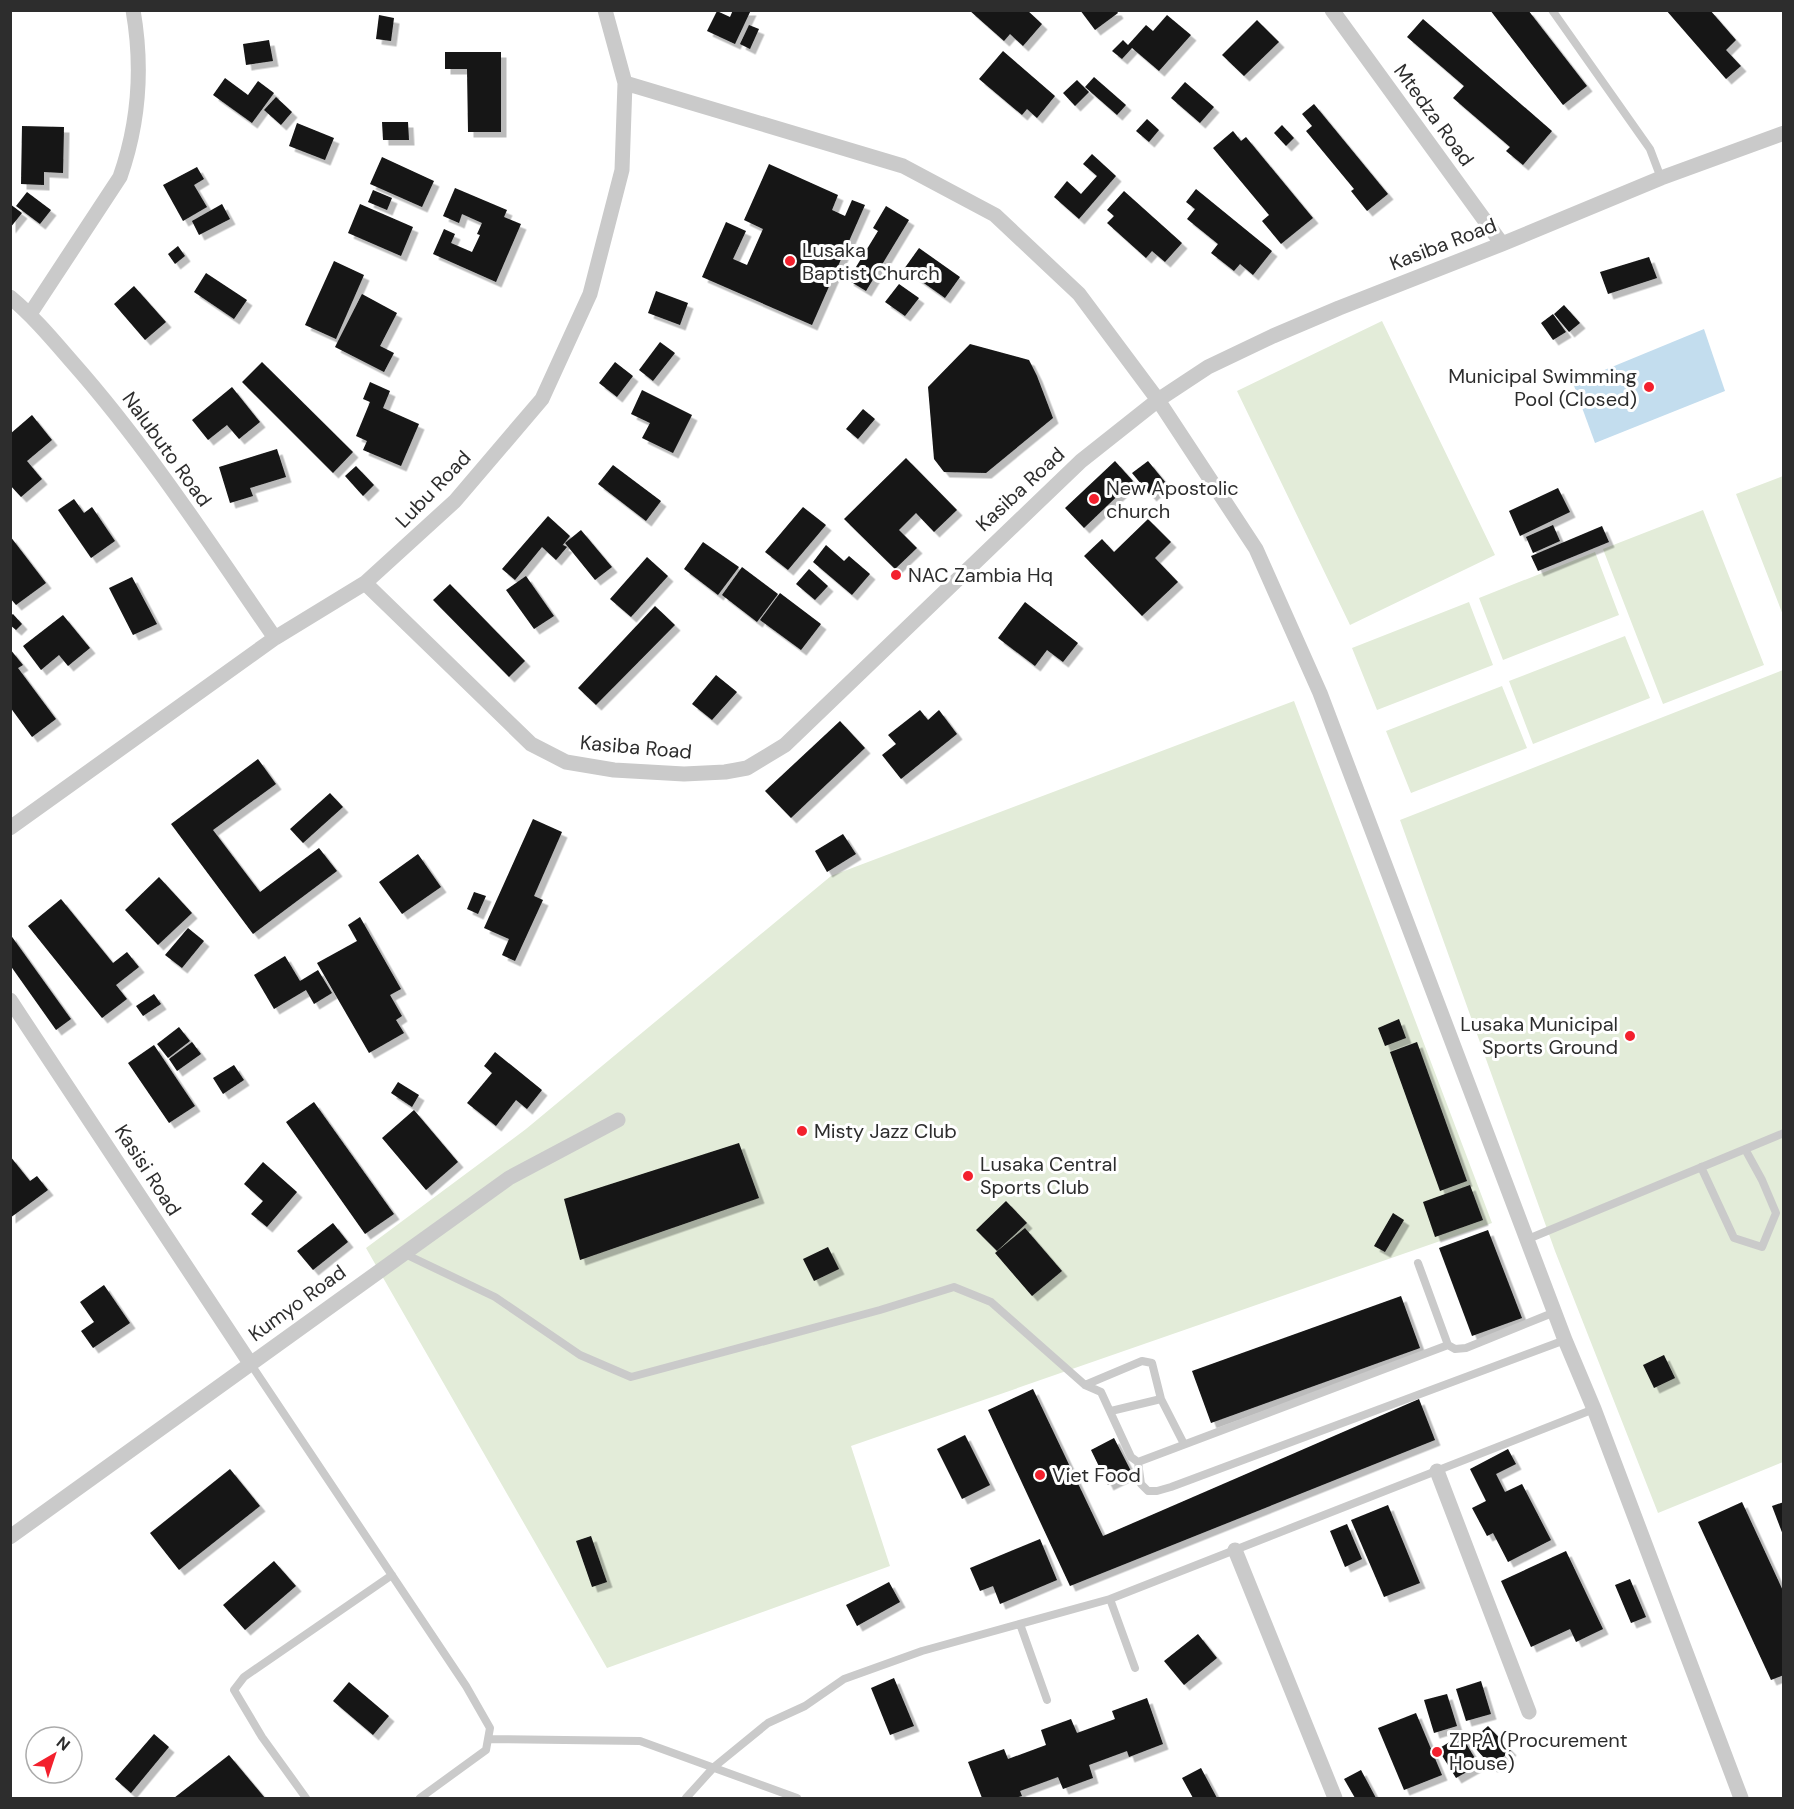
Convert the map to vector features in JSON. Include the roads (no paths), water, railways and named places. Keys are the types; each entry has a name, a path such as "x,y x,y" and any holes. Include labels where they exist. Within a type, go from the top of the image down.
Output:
{"street":[{"path":"30,314 120,177 135,124 138,98 137,31 133,10"},
{"name":"Lubu Road","path":"10,828 275,638 365,584 454,501 542,399 590,294 622,170 625,83 605,10"},
{"name":"Mtedza Road","path":"1332,10 1502,244"},
{"path":"625,83 903,166 996,215 1079,294 1158,400 1256,549 1320,693 1741,1798"},
{"name":"Kasiba Road","path":"365,584 531,744 566,762 614,770 684,774 724,772 747,768 785,745 1080,461 1158,400 1208,368 1273,336 1339,308 1502,244 1660,178 1784,133"},
{"name":"Nalubuto Road","path":"10,297 30,314 97,391 158,469 275,638"},
{"name":"Kasisi Road","path":"10,1000 250,1363"},
{"name":"Kumyo Road","path":"10,1537 509,1178 618,1120"},
{"path":"1437,1472 1529,1712"},
{"path":"1235,1550 1335,1798"}],"lane":[{"path":"1552,10 1650,149 1660,178"},
{"path":"1528,1239 1745,1149 1783,1136"},
{"path":"1701,1167 1734,1238 1762,1247 1776,1214 1762,1180 1745,1149"},
{"path":"404,1253 495,1297 580,1355 631,1377 880,1310 954,1287 991,1302 1085,1385 1101,1392 1131,1457 1138,1462 1141,1484 1148,1491 1171,1487 1565,1340"},
{"path":"1418,1263 1448,1345 1455,1350 1466,1348 1555,1312"},
{"path":"1138,1462 1448,1345"},
{"path":"1085,1385 1142,1361 1152,1363 1161,1399 1184,1444"},
{"path":"250,1363 392,1575 490,1728 486,1750 420,1798"},
{"path":"1111,1411 1161,1399"},
{"path":"686,1798 714,1767 768,1723 805,1706 844,1679 922,1652 1110,1599 1594,1410"},
{"path":"306,1798 262,1737 234,1690 244,1677 392,1575"},
{"path":"1110,1599 1135,1668"},
{"path":"1020,1624 1047,1700"},
{"path":"488,1739 640,1741 797,1798"}],"water":[{"name":"Municipal Swimming Pool (Closed)","path":"1704,329 1725,391 1595,443 1573,383"}],"place":[{"name":"Lusaka Baptist Church","path":"790,261"},
{"name":"Municipal Swimming Pool (Closed)","path":"1649,387"},
{"name":"New Apostolic church","path":"1094,499"},
{"name":"NAC Zambia Hq","path":"896,575"},
{"name":"Lusaka Municipal Sports Ground","path":"1630,1036"},
{"name":"Misty Jazz Club","path":"802,1131"},
{"name":"Lusaka Central Sports Club","path":"968,1176"},
{"name":"Viet Food","path":"1040,1475"},
{"name":"ZPPA (Procurement House)","path":"1437,1752"}]}
